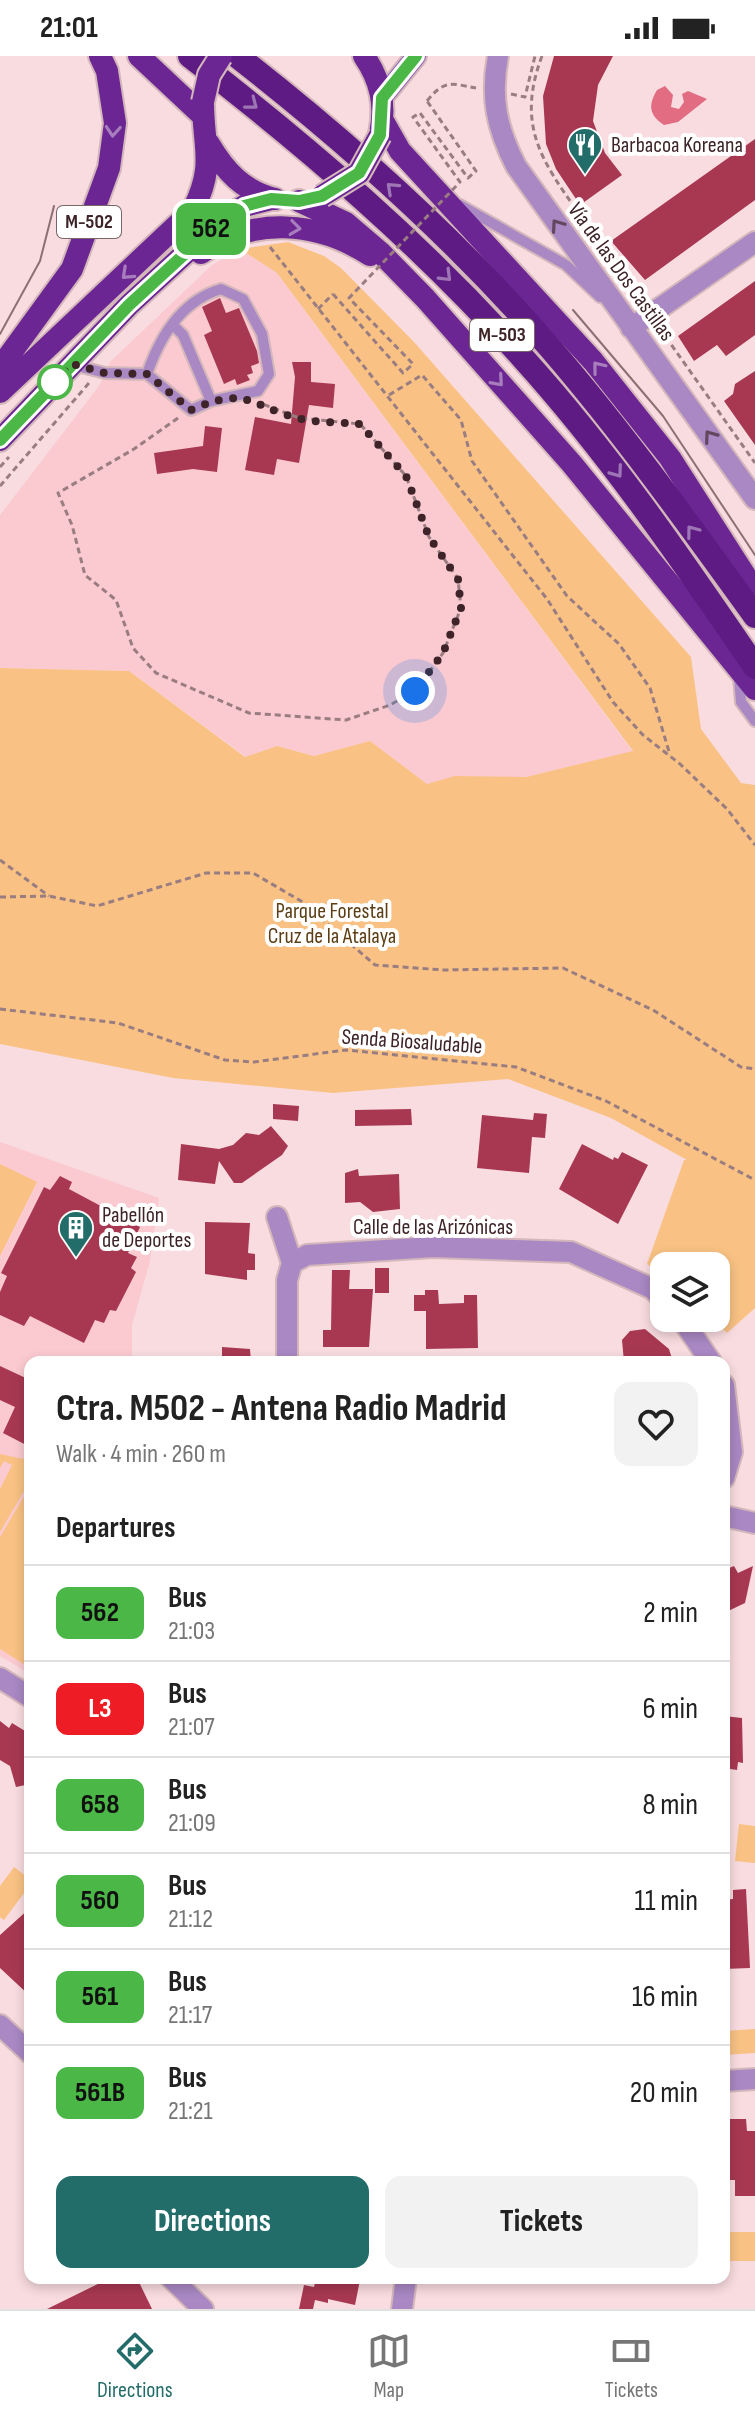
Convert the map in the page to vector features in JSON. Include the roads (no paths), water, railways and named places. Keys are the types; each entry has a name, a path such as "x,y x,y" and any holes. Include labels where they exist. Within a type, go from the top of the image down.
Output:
{"highway":[{"name":"M-502","path":"0,368 72,269 109,168 115,123 107,71 100,56"},
{"path":"139,56 203,109"},
{"name":"M-503","path":"190,56 294,136 407,236 523,357 608,459 747,667 755,689"},
{"name":"M-502","path":"0,392 193,210 205,187 208,143 203,109 209,75 221,56"},
{"name":"M-503","path":"237,56 312,115 470,262 552,350 627,444 755,616"},
{"path":"364,56 375,72 382,98 381,128"},
{"name":"M-502","path":"0,440 129,305 214,227 244,206 271,199 299,201 322,196 359,173 381,128"},
{"name":"M-503","path":"381,128 593,361 661,446 755,591"},
{"name":"M-502","path":"208,143 223,168 245,187 271,199"},
{"name":"M-503","path":"299,201 346,223 409,282 572,464 747,667"},
{"name":"M-503","path":"129,305 218,241 248,229 284,226 324,232 367,252 409,282"}],"main road":[{"path":"382,98 416,56"}],"street":[{"name":"Vía de las Dos Castillas","path":"498,56 494,108 500,133 516,166 755,499"},
{"path":"625,321 659,308 755,242"},
{"path":"277,1217 292,1263 287,1280 287,1356"},
{"name":"Calle de las Arizónicas","path":"292,1263 307,1255 327,1252 433,1247 571,1252 650,1288"},
{"path":"691,1332 707,1356"},
{"path":"730,1435 730,1458"},
{"path":"730,1517 755,1523"},
{"path":"0,1678 24,1693"},
{"path":"0,2025 24,2047"},
{"path":"730,2081 755,2079"},
{"path":"177,2284 203,2309"},
{"path":"402,2309 405,2284"}],"lane":[{"path":"437,191 566,265 625,321"},
{"path":"72,364 97,372 147,374 191,410 211,401 258,391 269,374 262,334 243,299 221,289 201,295 173,325 158,343 147,374"},
{"path":"173,325 183,335 211,401"},
{"path":"747,667 741,702 755,721"}],"tram line":[{"path":"0,334 40,261 54,206"},
{"path":"573,310 663,416 755,555"}],"place":[{"name":"Barbacoa Koreana","path":"585,176"},
{"name":"Pabellón de Deportes","path":"76,1259"}],"park label":[{"name":"Parque Forestal Cruz de la Atalaya","path":"332,924"}]}
